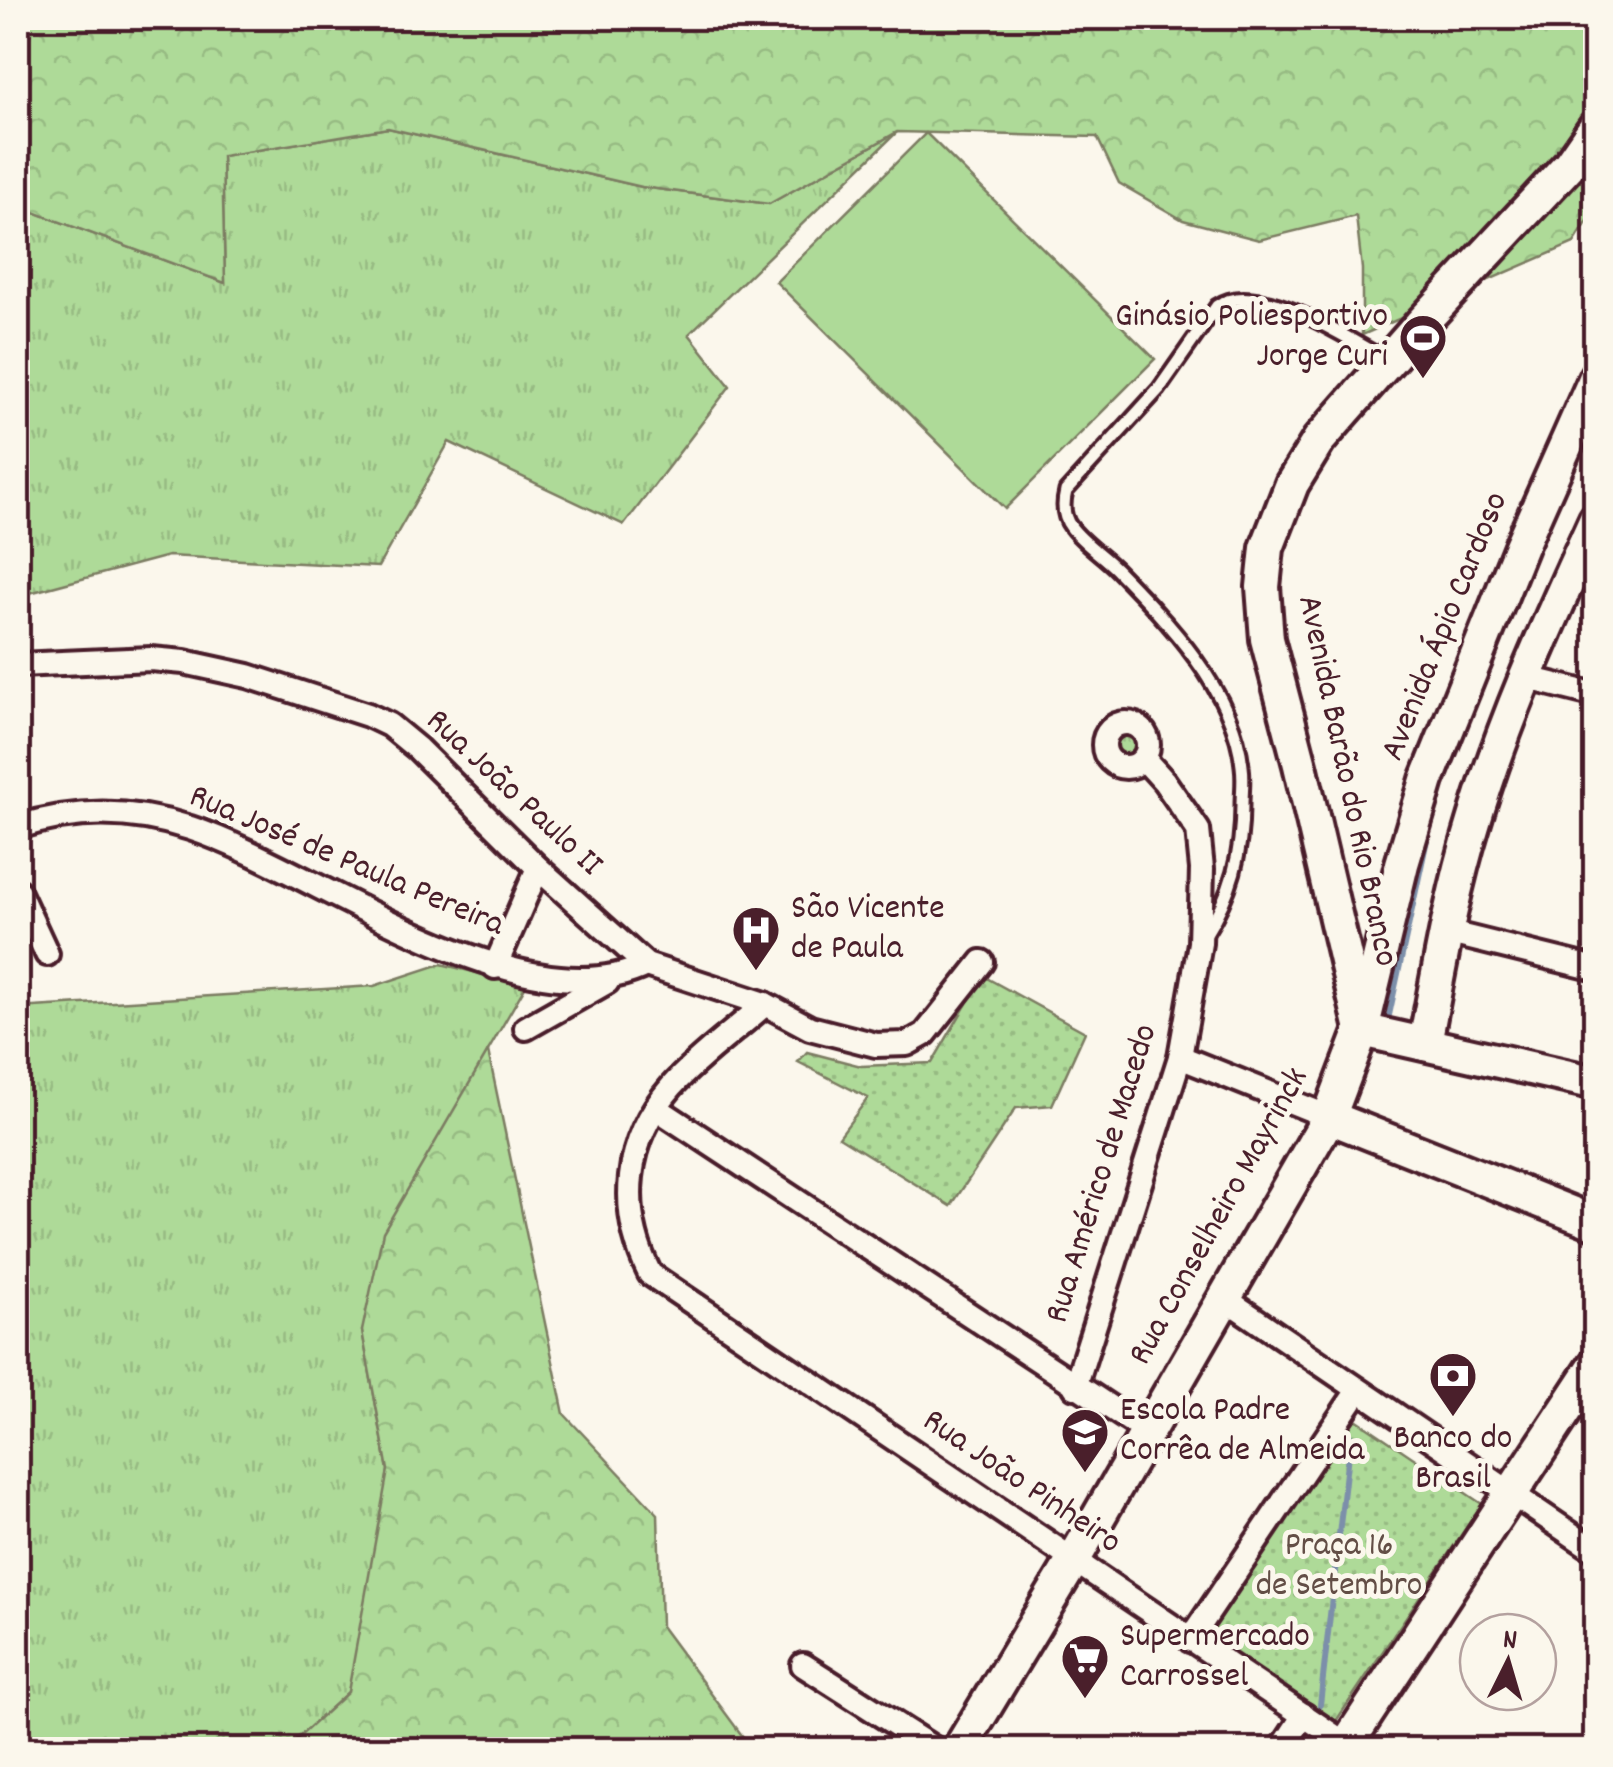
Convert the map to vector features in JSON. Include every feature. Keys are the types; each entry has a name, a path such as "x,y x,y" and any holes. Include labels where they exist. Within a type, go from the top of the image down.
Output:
{"street":[{"name":"Avenida Barão do Rio Branco","path":"1362,1030 1267,639 1262,587 1267,548 1292,484 1319,440 1558,178 1596,126"},
{"name":"Avenida Ápio Cardoso","path":"1362,1030 1402,864 1427,780 1520,546 1596,378"},
{"path":"1426,1043 1446,932 1472,826 1524,677 1596,520"},
{"name":"Rua João Paulo II","path":"18,665 151,659 184,662 248,676 368,715 390,726 418,749 538,868 646,965 765,1004 810,1028 876,1045 907,1044 925,1034 982,962"},
{"path":"1524,677 1596,695"},
{"name":"Rua Américo de Macedo","path":"1075,1386 1180,1057 1200,942 1202,868 1198,830 1144,759"},
{"name":"Rua José de Paula Pereira","path":"18,828 47,818 86,813 126,815 188,827 238,846 495,967 580,980 614,978 646,965"},
{"path":"495,967 538,868"},
{"path":"18,891 48,954"},
{"path":"1446,932 1596,969"},
{"path":"526,1028 614,978"},
{"path":"765,1004 672,1086 656,1108 1146,1431"},
{"path":"1362,1030 1596,1084"},
{"name":"Rua Conselheiro Mayrinck","path":"959,1750 1328,1117 1362,1030"},
{"path":"1180,1057 1596,1223"},
{"name":"Rua João Pinheiro","path":"656,1108 639,1142 630,1192 632,1232 650,1274 1348,1748"},
{"path":"1224,1298 1596,1551"},
{"path":"1348,1748 1596,1364"},
{"path":"1190,1640 1357,1392"},
{"path":"804,1665 936,1750"},
{"path":"1281,1750 1304,1716"}],"lane":[{"path":"1200,942 1228,894 1242,840 1242,766 1237,740 1215,690 1189,650 1156,610 1071,528 1064,509 1066,490 1159,389 1217,306 1228,298 1245,296 1280,305 1388,360"}],"green space":[{"path":"18,18 1595,18 1595,210 1574,243 1362,335 1362,269 1356,216 1259,240 1183,220 1119,183 1097,137 897,132 769,204 642,187 388,128 222,156 225,283 34,212 18,220"},
{"path":"388,128 642,187 769,204 897,132 689,334 730,386 624,525 449,442 378,567 168,556 18,596 18,220 34,212 225,283 222,156"},
{"path":"926,133 1155,359 1005,509 776,282"},
{"path":"1126,726 1138,732 1144,744 1138,756 1126,762 1114,756 1108,744 1114,732"},
{"path":"441,964 526,985 488,1051 362,1331 388,1470 373,1583 348,1692 286,1749 18,1750 18,1008 374,986"},
{"path":"983,976 1085,1032 1052,1105 1016,1108 951,1206 839,1137 868,1098 798,1062 807,1052 861,1066 932,1063"},
{"path":"488,1051 564,1414 658,1514 661,1626 752,1749 286,1749 348,1692 388,1470 362,1331 383,1232"},
{"name":"Praça 16 de Setembro","path":"1344,1411 1482,1504 1330,1730 1196,1632"}],"waterway":[{"path":"1389,1015 1431,821"},
{"path":"1320,1705 1350,1436"}],"place":[{"name":"Ginásio Poliesportivo Jorge Curi","path":"1423,380"},
{"name":"São Vicente de Paula","path":"756,972"},
{"name":"Banco do Brasil","path":"1453,1418"},
{"name":"Escola Padre Corrêa de Almeida","path":"1085,1474"},
{"name":"Supermercado Carrossel","path":"1085,1700"}]}
